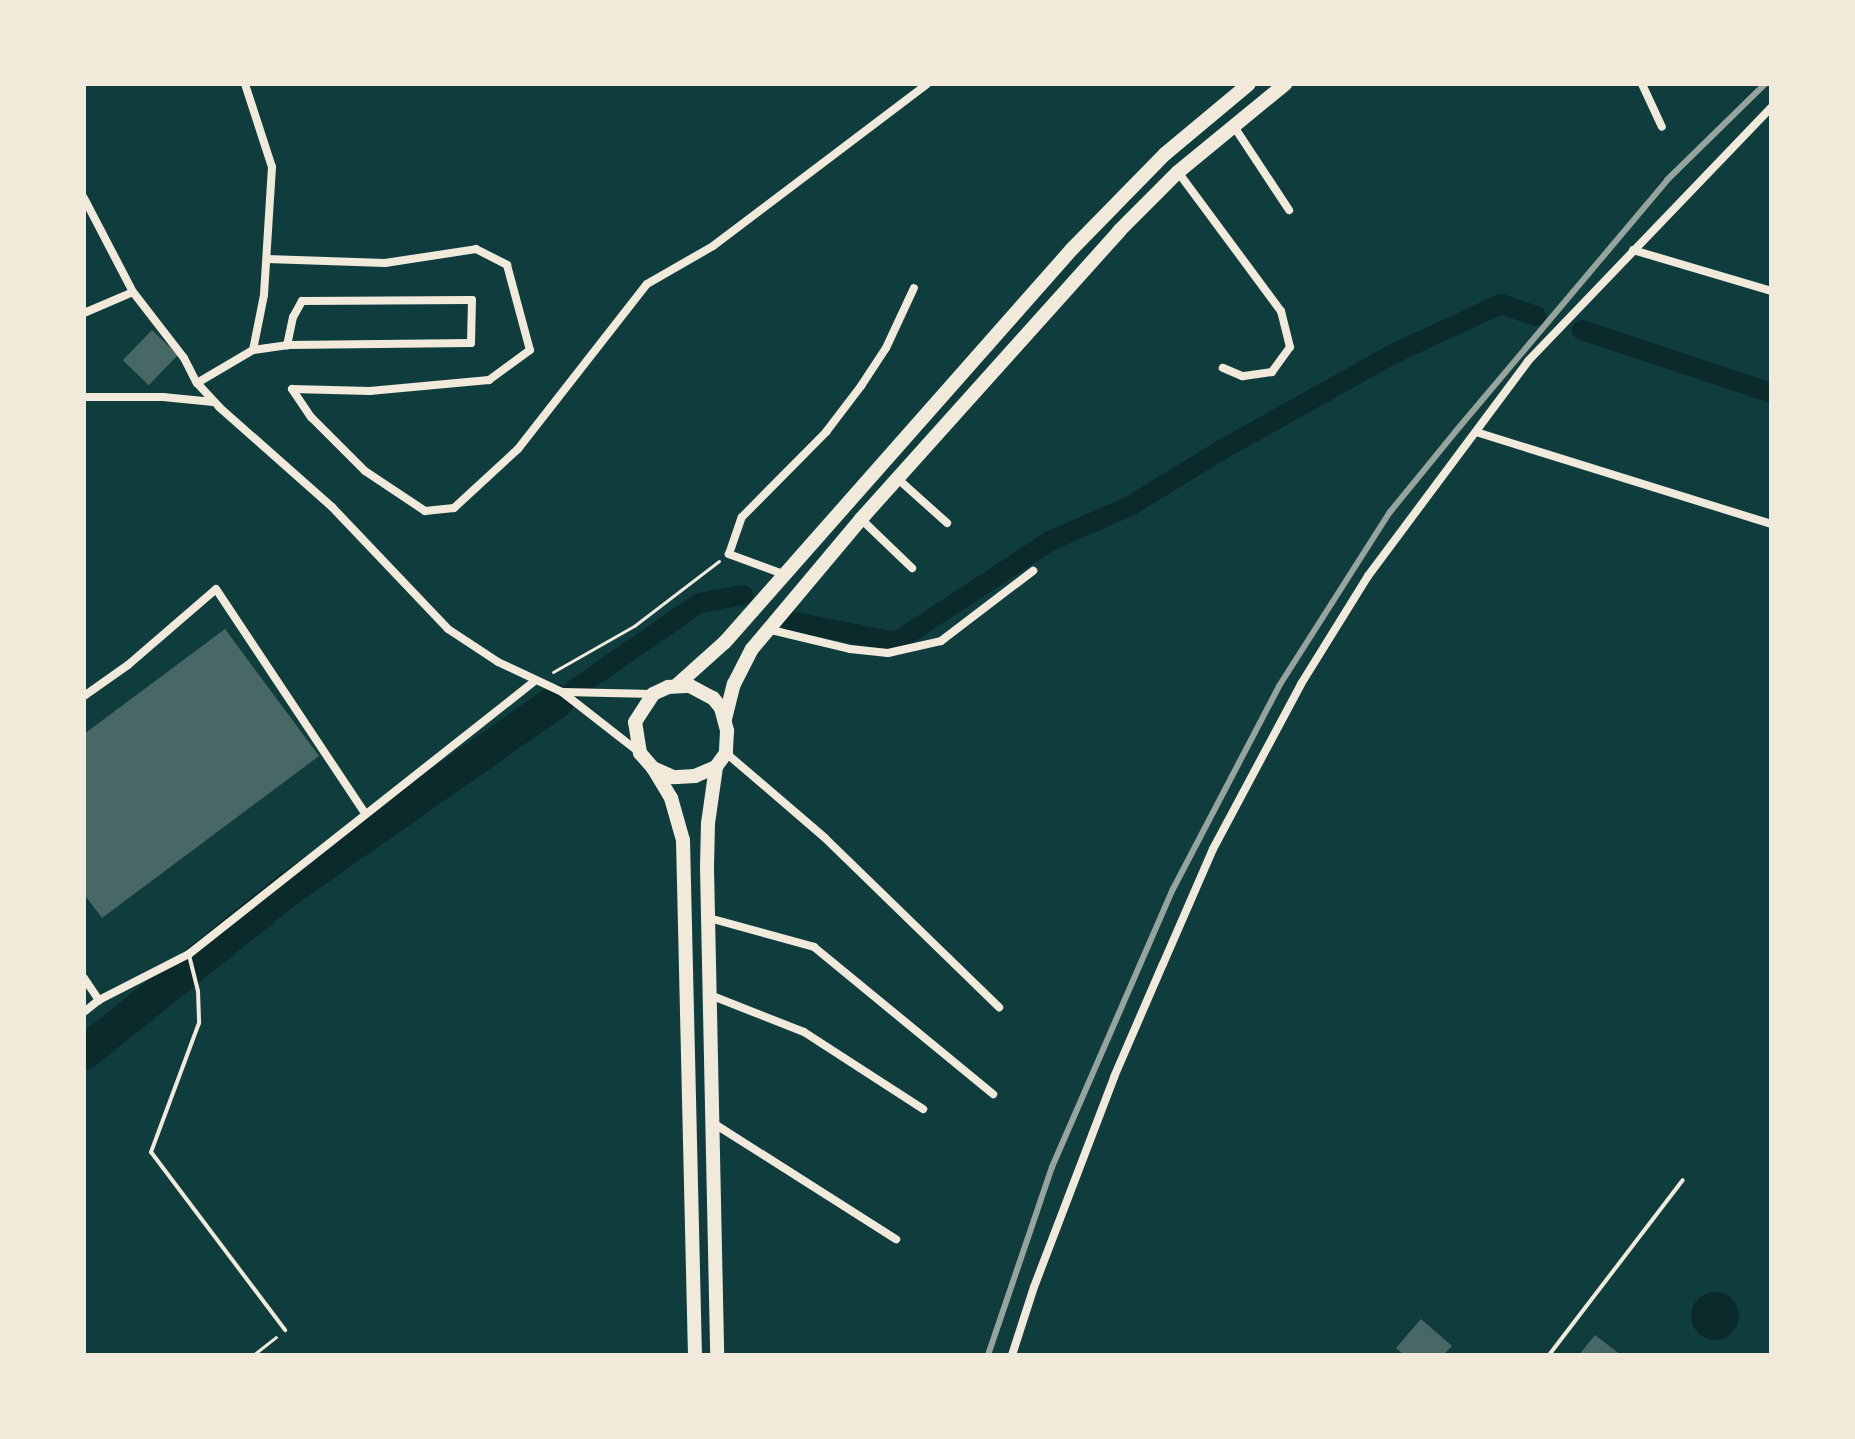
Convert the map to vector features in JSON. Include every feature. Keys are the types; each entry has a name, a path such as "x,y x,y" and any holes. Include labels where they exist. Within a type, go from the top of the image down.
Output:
{"main road":[{"path":"695,1355 683,840 671,798 640,753 635,722 653,694 677,685 725,642 1072,249 1165,154 1249,84"},
{"path":"717,1355 708,823 716,767 726,753 725,719 742,664 767,629 861,519 1074,279 1178,172 1285,84"},
{"path":"677,685 690,686 713,698 725,719"},
{"path":"653,768 684,778 716,767"}],"street":[{"path":"245,84 272,167 264,295 253,350"},
{"path":"267,259 385,263 476,249 507,265 530,350 489,380 370,391 292,389 311,417 365,471 425,511 454,508 518,449 647,284 713,246 927,84"},
{"path":"1642,84 1662,127"},
{"path":"1012,1355 1034,1287 1114,1077 1213,849 1301,684 1368,576 1528,361 1771,108"},
{"path":"1233,124 1289,210"},
{"path":"1178,172 1281,311 1290,347 1272,372 1242,376 1223,368"},
{"path":"84,198 133,292 184,358 197,383 214,402 332,507 448,629 535,681 562,692 640,753"},
{"path":"1633,250 1771,291"},
{"path":"783,574 729,554 742,517 826,432 861,386 886,348 914,288"},
{"path":"84,313 133,292"},
{"path":"197,383 253,350 287,345 471,343 472,300 302,301 293,317 287,345"},
{"path":"84,397 163,397 214,402"},
{"path":"1476,432 1771,524"},
{"path":"898,479 947,523"},
{"path":"861,519 912,568"},
{"path":"767,629 850,649 888,653 941,641 1033,571"},
{"path":"84,696 128,665 216,589 365,813"},
{"path":"84,1012 99,1000 189,954 535,681"},
{"path":"562,692 653,694"},
{"path":"726,753 825,838 999,1007"},
{"path":"709,918 814,947 993,1094"},
{"path":"84,978 99,1000"},
{"path":"710,995 804,1032 923,1109"},
{"path":"712,1122 896,1239"}],"lane":[{"path":"189,954 198,991 199,1023 151,1152 285,1330"},
{"path":"1549,1355 1683,1180"}],"path":[{"path":"535,681 634,626 729,554"},
{"path":"253,1355 285,1330"}],"water":[{"path":"1715,1292 1732,1299 1739,1316 1732,1333 1715,1340 1698,1333 1691,1316 1698,1299"}],"building":[{"path":"152,330 178,355 149,385 123,360"},
{"path":"225,629 319,756 102,918 84,894 84,734"},
{"path":"1421,1319 1452,1346 1443,1355 1404,1355 1396,1348"},
{"path":"1595,1335 1621,1355 1579,1355"}],"waterway":[{"path":"790,621 896,642 1050,541 1130,506 1223,449 1395,353 1501,304 1536,316"},
{"path":"1582,330 1771,393"},
{"path":"575,689 699,603 743,595"},
{"path":"84,1053 290,888 557,701"}],"railway":[{"path":"988,1355 1052,1167 1173,889 1279,686 1390,512 1667,180 1765,84"}]}
